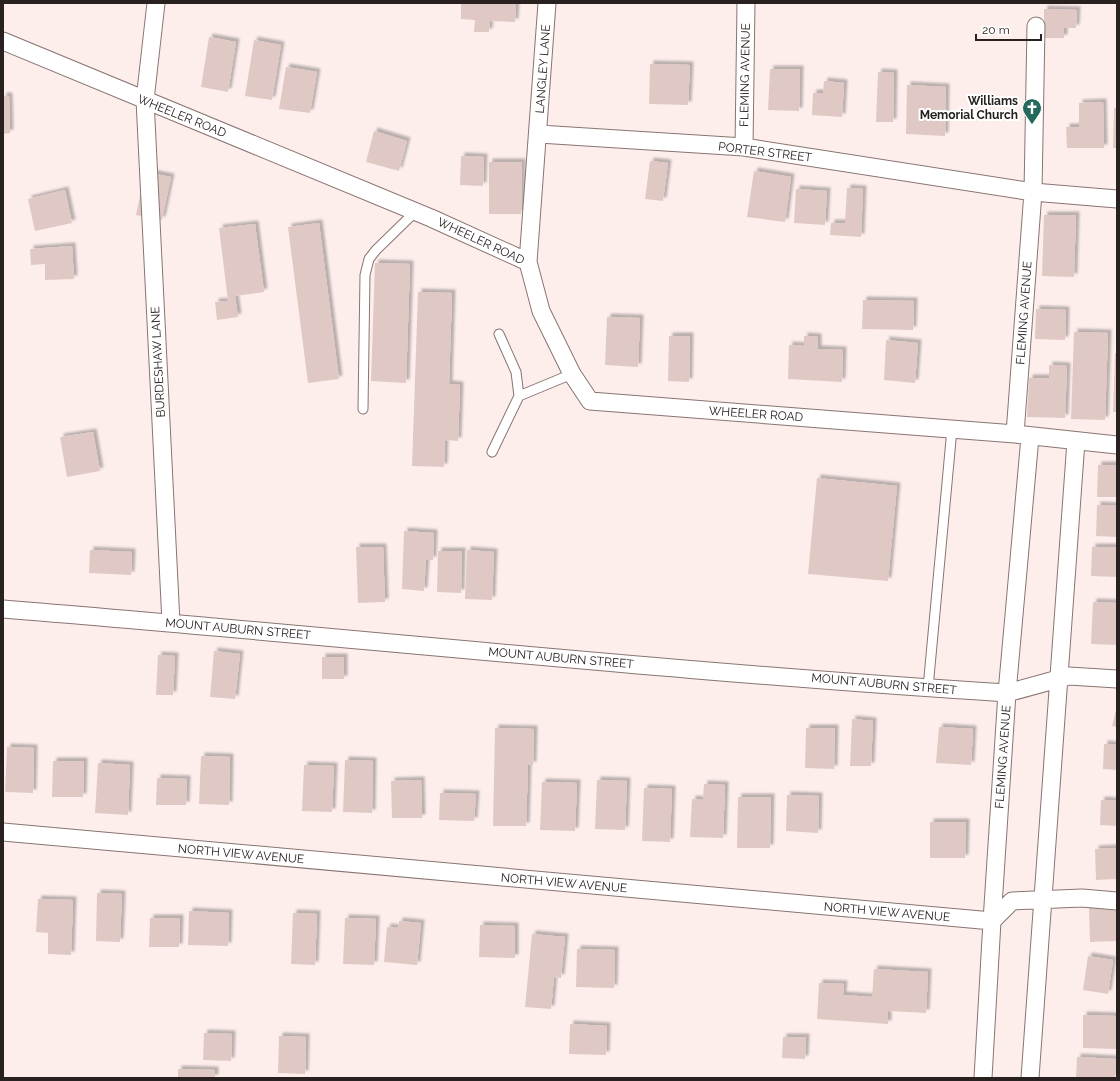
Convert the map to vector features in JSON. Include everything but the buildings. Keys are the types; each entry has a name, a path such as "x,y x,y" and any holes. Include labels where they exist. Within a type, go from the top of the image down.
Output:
{"street":[{"name":"BURDESHAW LANE","path":"156,3 145,100 171,623"},
{"name":"LANGLEY LANE","path":"539,134 547,3"},
{"name":"FLEMING AVENUE","path":"744,147 746,3"},
{"name":"FLEMING AVENUE","path":"983,1078 1023,436 1033,192 1036,26"},
{"name":"WHEELER ROAD","path":"3,40 415,212 528,262 541,311 572,374 590,401 952,430 1117,445"},
{"name":"PORTER STREET","path":"539,134 744,147 1033,192 1117,199"},
{"path":"528,262 539,134"},
{"path":"1030,1078 1076,441"},
{"name":"MOUNT AUBURN STREET","path":"3,609 503,654 1007,693 1069,676 1117,679"},
{"name":"NORTH VIEW AVENUE","path":"3,832 992,921"},
{"path":"992,921 1012,901 1082,898 1117,901"}],"lane":[{"path":"363,409 365,275 369,259 376,250 415,212"},
{"path":"492,452 519,396 516,372 499,334"},
{"path":"519,396 572,374"},
{"path":"928,688 952,430"}],"place":[{"name":"Williams Memorial Church","path":"1032,125"}]}
